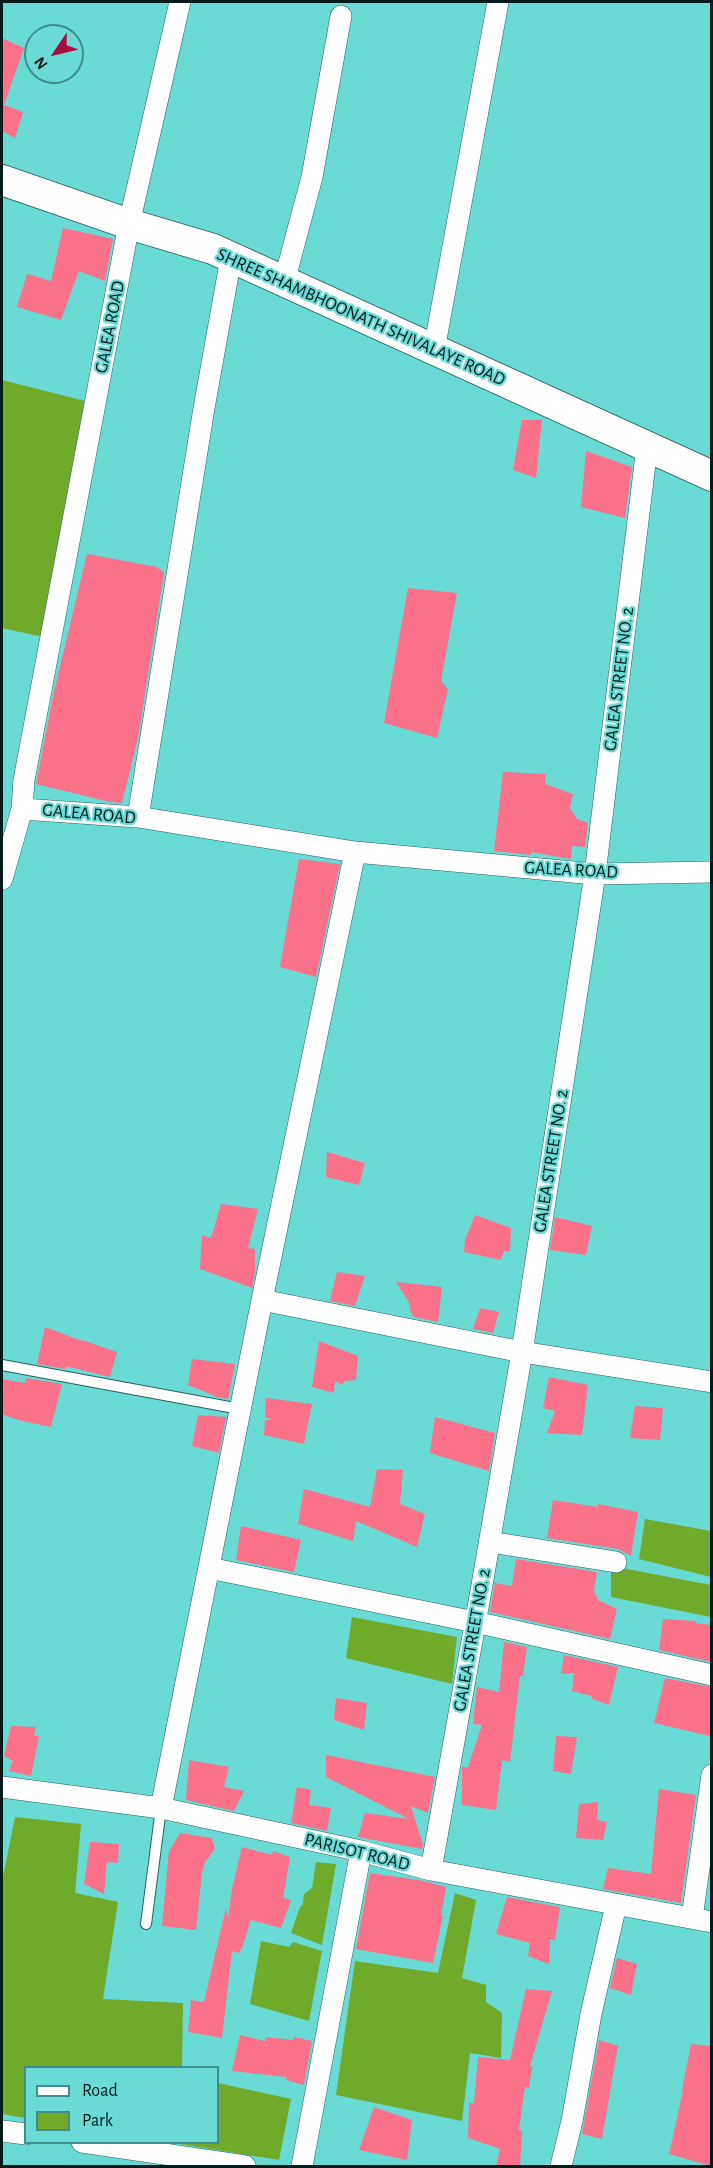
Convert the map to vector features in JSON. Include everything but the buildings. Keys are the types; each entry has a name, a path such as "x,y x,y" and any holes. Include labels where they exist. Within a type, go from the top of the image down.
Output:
{"street":[{"name":"GALEA ROAD","path":"180,2 129,224 24,780 22,809 138,817 355,852 596,874 711,872"},
{"path":"434,350 498,2"},
{"path":"284,282 312,177 341,16"},
{"name":"SHREE SHAMBHOONATH SHIVALAYE ROAD","path":"2,180 129,224 213,249 711,476"},
{"path":"138,817 204,408 231,258"},
{"name":"GALEA STREET NO. 2","path":"431,1870 522,1352 596,874 647,447"},
{"path":"2,879 22,809"},
{"path":"161,1808 262,1300 355,852"},
{"path":"262,1300 522,1352 711,1382"},
{"path":"490,1542 616,1562"},
{"path":"209,1568 475,1622 711,1675"},
{"path":"702,1920 711,1775"},
{"name":"PARISOT ROAD","path":"2,1787 161,1808 361,1851 431,1870 702,1920"},
{"path":"302,2166 361,1851"},
{"path":"561,2166 572,2121 591,2014 616,1905"},
{"path":"2,2131 24,2134"},
{"path":"96,2144 245,2166"}],"lane":[{"path":"2,1365 240,1409"},
{"path":"146,1924 161,1808"}],"green space":[{"path":"2,380 93,403 43,637 2,628"},
{"path":"645,1519 711,1531 711,1577 639,1559"},
{"path":"611,1566 711,1585 711,1617 611,1597"},
{"path":"352,1617 457,1637 452,1684 346,1658"},
{"path":"15,1817 81,1824 75,1893 118,1902 103,1999 183,2003 182,2066 24,2066 24,2118 2,2114 2,1882"},
{"path":"316,1862 336,1864 322,1945 291,1933 303,1904 304,1894 312,1888"},
{"path":"455,1893 476,1900 462,1978 486,1985 486,2002 502,2013 501,2058 470,2053 462,2121 336,2095 355,1961 438,1973"},
{"path":"261,1941 289,1947 293,1942 322,1951 309,2021 250,2004"},
{"path":"219,2083 291,2099 279,2160 180,2144 219,2144"}]}
